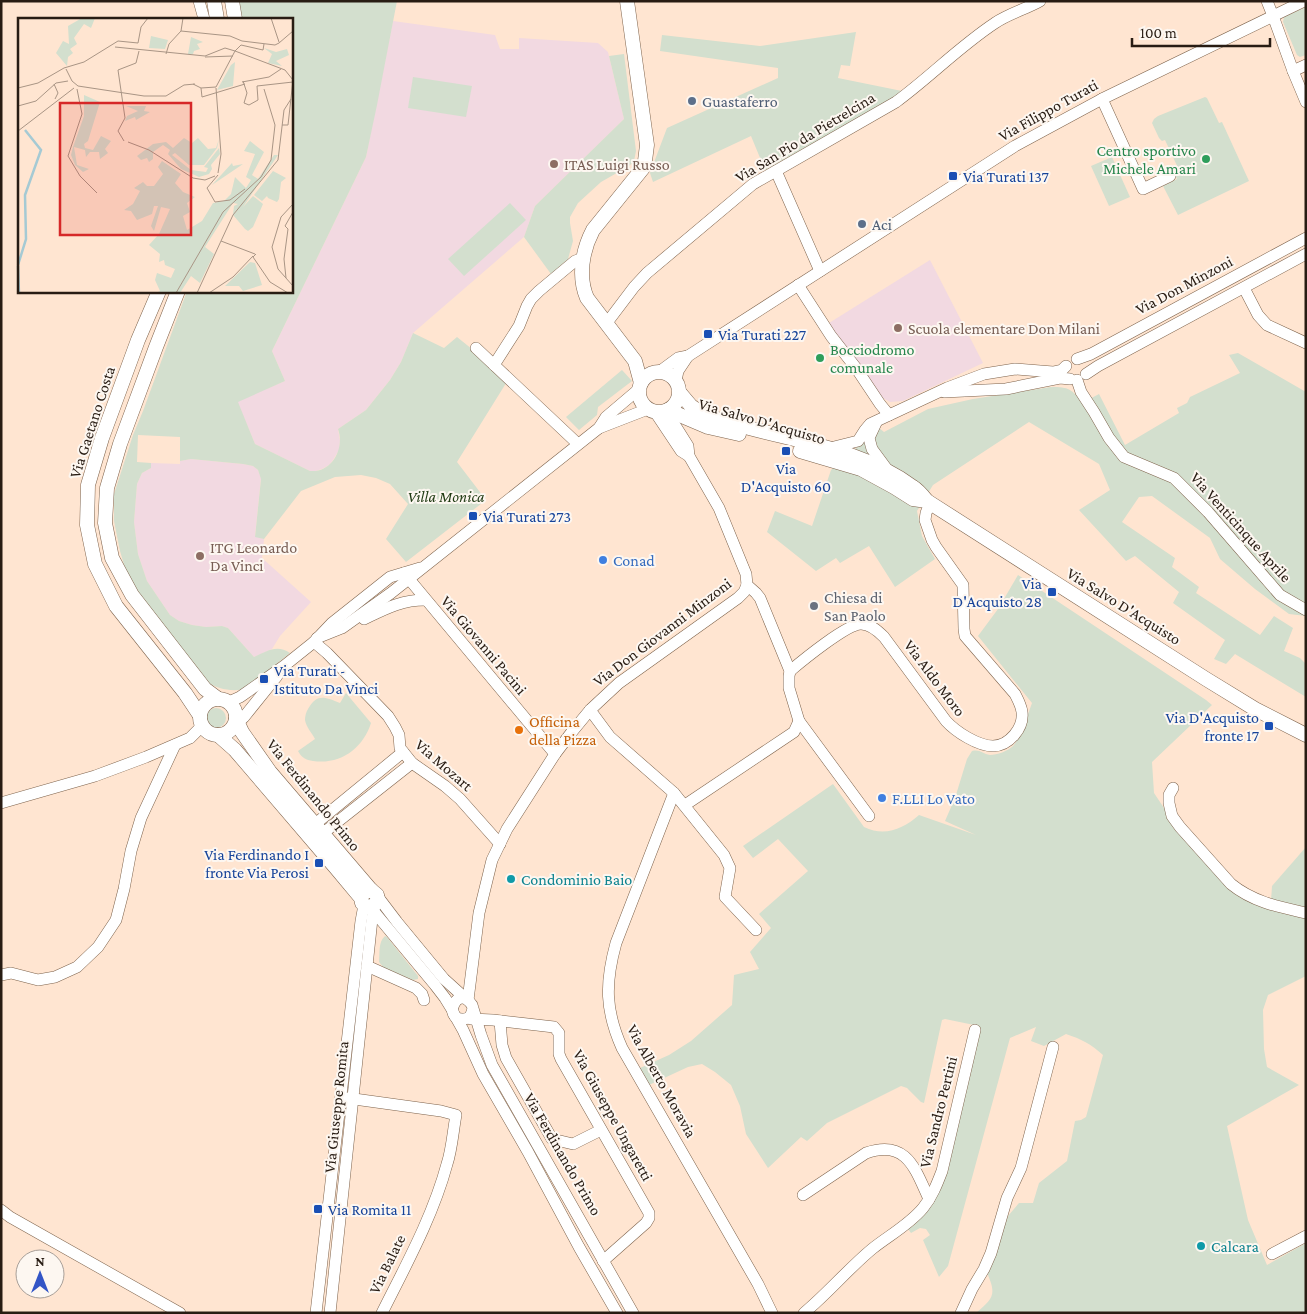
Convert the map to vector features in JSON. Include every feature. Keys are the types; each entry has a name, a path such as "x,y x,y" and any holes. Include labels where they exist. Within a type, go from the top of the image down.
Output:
{"street":[{"path":"199,1 204,18"},
{"path":"214,1 217,18"},
{"path":"232,1 235,18"},
{"path":"627,1 645,127 647,154 643,168 593,230 583,258 583,290 606,324 635,361 657,372 672,376 678,387"},
{"name":"Via San Pio da Pietrelcina","path":"606,324 647,273 743,192 760,180 896,102 917,87 975,37 998,21 1040,1"},
{"path":"1267,1 1292,71 1303,87 1306,102"},
{"name":"Via Filippo Turati","path":"657,372 678,358 688,356 1015,146 1102,99 1304,1"},
{"path":"1292,71 1306,65"},
{"path":"1102,99 1143,189 1170,176"},
{"path":"776,171 820,271"},
{"name":"Via Don Minzoni","path":"864,440 877,422 889,415 938,392 984,374 1015,369 1058,371 1070,361 1091,354 1306,238"},
{"name":"Via Don Minzoni","path":"938,392 1006,388 1060,378 1078,378 1306,254"},
{"path":"494,366 520,326 527,306 532,299 575,261 583,258"},
{"path":"798,285 831,336 889,415"},
{"path":"1244,288 1258,315 1268,325 1306,343"},
{"name":"Via Gaetano Costa","path":"159,292 138,340 102,438 88,485 87,525 95,564 116,606 185,693 201,720"},
{"name":"Via Gaetano Costa","path":"178,292 120,444 107,488 105,524 112,558 132,596 205,689 223,700"},
{"path":"476,348 578,444"},
{"path":"599,428 660,411 676,403 678,371 688,356"},
{"path":"1066,366 1066,373 1078,378 1086,366 1081,360 1077,359"},
{"path":"635,361 641,400 660,411 681,451 690,456 719,508 746,574 747,586 760,598 790,670 789,688 798,721 869,816"},
{"path":"342,628 406,576 423,567 599,428 606,417 640,386 645,378 657,372"},
{"name":"Via Venticinque Aprile","path":"1078,378 1081,392 1109,438 1124,457 1174,478 1208,512 1280,595 1306,610"},
{"name":"Via Salvo D'Acquisto","path":"678,387 692,406 703,414 830,448 913,499 928,502"},
{"name":"Via Salvo D'Acquisto","path":"660,411 708,427 855,462 889,472 915,488 928,502 1206,679 1306,735"},
{"path":"830,448 864,440"},
{"path":"855,462 864,440"},
{"path":"864,440 889,472"},
{"name":"Via Aldo Moro","path":"790,670 846,629 857,624 867,625 884,636 953,729 985,745 993,746 1001,745 1014,736 1022,720 1020,702 965,636 963,584 932,540 925,520 928,502"},
{"path":"284,666 264,693 230,727 212,734 206,731 201,720 201,708 205,703 211,700 240,697 284,666 316,640 332,623 390,577 406,576"},
{"name":"Via Giovanni Pacini","path":"406,576 555,754"},
{"name":"Via Don Giovanni Minzoni","path":"470,1008 480,913 492,860 507,830 555,754 590,710 619,683 738,598 747,586"},
{"path":"316,640 400,603 425,600"},
{"name":"Via Mozart","path":"316,640 388,716 396,727 400,748 412,763 460,799 500,844"},
{"path":"223,700 233,707 236,713 230,727"},
{"path":"590,710 610,737 674,793 724,855 730,868 725,897 756,930"},
{"path":"1,803 95,776 190,738 201,720"},
{"path":"685,805 794,732 798,721"},
{"name":"Via Ferdinando Primo","path":"524,1134 490,1060 470,1008 397,922 370,902 241,758 230,745 230,727 242,732 270,772 318,830 370,902 390,929 445,998 483,1074 524,1134 591,1240 633,1313"},
{"path":"1,975 11,973 38,980 55,978 77,967 98,947 116,920 131,851 141,818 175,744"},
{"path":"318,830 403,752"},
{"path":"318,830 412,763"},
{"path":"1173,788 1169,795 1172,816 1231,884 1261,902 1306,914"},
{"name":"Via Alberto Moravia","path":"674,793 612,956 608,983 609,1009 614,1030 622,1048 758,1284 772,1313"},
{"name":"Via Giuseppe Romita","path":"316,1313 340,1096 359,989 367,966 370,902"},
{"name":"Via Giuseppe Romita","path":"330,1313 353,1099 361,921 370,902"},
{"path":"369,949 373,929 376,926 379,924 390,929"},
{"path":"367,966 416,988 422,994 424,1000"},
{"path":"470,1008 459,1018 453,1013 452,1008 455,1002 461,998 470,1008 497,1020 506,1058 552,1139 573,1144 601,1130"},
{"name":"Via Giuseppe Ungaretti","path":"497,1020 554,1027 557,1029 560,1039 559,1050 561,1060 648,1213 646,1223 597,1278"},
{"name":"Via Sandro Pertini","path":"804,1313 871,1250 922,1210 929,1199 942,1171 975,1030"},
{"path":"961,1313 991,1253 1006,1198 1021,1168 1053,1047"},
{"path":"340,1096 353,1099"},
{"name":"Via Balate","path":"353,1099 441,1111 456,1115 448,1164 432,1208 382,1313"},
{"path":"335,1147 347,1149"},
{"name":"Via Ferdinando Primo","path":"533,1149 579,1247 617,1313"},
{"name":"Via Sandro Pertini","path":"803,1195 866,1153 878,1149 900,1153 909,1159 929,1199"},
{"path":"1,1210 10,1217 180,1313"},
{"path":"1272,1254 1306,1236"},
{"path":"579,1247 591,1240"}],"shaded area":[{"path":"393,21 495,35 500,49 519,49 519,38 598,43 608,52 624,119 535,206 524,237 413,333 401,362 390,380 366,410 338,429 339,450 333,460 322,469 310,471 255,444 237,401 285,381 272,351 366,157"},
{"name":"Scuola elementare Don Milani","path":"930,260 983,363 903,401 890,402 879,396 829,323"},
{"name":"ITG Leonardo Da Vinci","path":"191,459 243,464 253,466 258,470 261,478 255,536 264,539 262,558 311,602 280,636 272,649 254,657 228,628 192,625 179,621 170,615 147,581 138,554 134,522 137,484 142,473 151,468 151,463 180,464 180,461"}],"green space":[{"name":"Villa Monica","path":"238,1 397,1 366,157 272,351 285,381 238,402 255,444 310,471 318,471 325,468 335,458 338,451 340,436 338,429 366,410 390,380 401,362 413,333 444,348 457,337 508,380 457,462 486,500 406,562 386,539 408,504 390,484 376,478 361,475 335,477 301,491 264,539 255,537 261,479 258,470 253,466 243,464 191,459 180,461 180,437 138,435 137,462 151,463 151,468 142,473 137,484 134,522 138,554 147,581 170,615 179,621 192,625 228,628 254,657 276,649 285,650 290,653 247,688 231,690 216,687 206,682 153,616 127,575 114,521 114,494 133,435 187,292 292,292 292,18 242,18"},
{"path":"1306,7 1306,55 1300,57 1297,55 1283,22 1284,17"},
{"path":"856,32 850,66 841,65 838,78 902,91 901,94 765,170 751,136 653,182 650,173 667,128 778,78 778,68 660,51 662,35 760,46"},
{"path":"624,54 636,151 634,161 629,166 601,182 578,203 570,217 573,241 568,259 551,274 524,237 535,206 624,119 609,56"},
{"path":"413,77 472,86 466,117 408,108"},
{"name":"Centro sportivo Michele Amari","path":"1205,97 1219,123 1222,122 1249,181 1178,215 1163,186 1177,179 1174,172 1179,170 1165,140 1162,141 1159,138 1152,123 1158,116"},
{"path":"1112,157 1130,197 1109,206 1091,166"},
{"path":"510,203 526,220 464,276 448,259"},
{"path":"1238,353 1306,392 1306,616 1289,614 1255,589 1220,559 1210,538 1152,496 1139,497 1122,522 1175,558 1172,567 1199,587 1196,593 1260,635 1274,616 1293,628 1284,651 1300,658 1306,664 1306,697 1235,654 1226,664 1214,659 1225,640 1173,603 1179,592 1135,556 1126,561 1079,510 1110,490 1099,464 1029,422 933,485 917,511 922,536 935,559 895,587 869,546 840,563 836,558 816,571 767,532 775,511 812,526 831,470 879,428 884,432 928,409 973,399 1051,387 1070,390 1082,403 1099,394 1125,445 1179,413 1177,408 1187,403 1190,397 1240,373 1229,355"},
{"path":"622,370 632,381 598,407 597,415 579,430 566,417"},
{"path":"1018,575 1212,705 1152,762 1154,793 1168,814 1232,891 1306,919 1306,976 1268,995 1263,1010 1264,1049 1267,1067 1299,1085 1227,1126 1248,1220 1267,1265 1306,1243 1306,1313 976,1313 992,1296 992,1286 987,1273 1008,1216 1019,1203 1033,1203 1039,1183 1067,1161 1075,1121 1086,1117 1103,1055 1090,1045 1066,1034 1044,1046 1031,1041 1036,1027 1010,1038 948,1266 939,1277 923,1240 930,1235 926,1229 920,1228 911,1233 908,1229 928,1209 979,1026 942,1020 924,1103 907,1088 901,1086 827,1123 807,1141 801,1137 768,1168 746,1134 740,1106 731,1085 715,1072 702,1064 688,1067 649,1085 640,1068 669,1055 691,1041 732,1005 734,975 759,969 750,952 771,928 759,914 808,871 778,839 753,858 743,846 833,784 864,827 872,830 886,831 900,828 919,815 976,835 945,821 955,798 967,759 972,751 993,755 1013,746 1021,732 1032,703 978,636 998,609"},
{"path":"346,693 371,723 362,740 350,753 333,760 323,762 304,758 298,751 315,739 305,720 311,704 318,698 330,699 340,703"},
{"path":"216,708 223,711 226,718 223,725 216,728 209,725 206,718 209,711"},
{"path":"1306,847 1306,909 1271,901 1272,886"},
{"path":"385,936 418,976 418,979 413,980 384,968 379,962 380,944"}],"place":[{"name":"Guastaferro","path":"692,101"},
{"name":"Centro sportivo Michele Amari","path":"1206,159"},
{"name":"ITAS Luigi Russo","path":"554,164"},
{"name":"Via Turati 137","path":"953,176"},
{"name":"Aci","path":"862,224"},
{"name":"Scuola elementare Don Milani","path":"898,328"},
{"name":"Via Turati 227","path":"708,334"},
{"name":"Bocciodromo comunale","path":"820,358"},
{"name":"Via D'Acquisto 60","path":"786,451"},
{"name":"Via Turati 273","path":"473,516"},
{"name":"ITG Leonardo Da Vinci","path":"200,556"},
{"name":"Conad","path":"603,560"},
{"name":"Via D'Acquisto 28","path":"1052,592"},
{"name":"Chiesa di San Paolo","path":"814,606"},
{"name":"Via Turati - Istituto Da Vinci","path":"264,679"},
{"name":"Via D'Acquisto fronte 17","path":"1269,726"},
{"name":"Officina della Pizza","path":"519,730"},
{"name":"F.LLI Lo Vato","path":"882,798"},
{"name":"Via Ferdinando I fronte Via Perosi","path":"319,863"},
{"name":"Condominio Baio","path":"511,879"},
{"name":"Via Romita 11","path":"318,1209"},
{"name":"Calcara","path":"1201,1246"}]}
